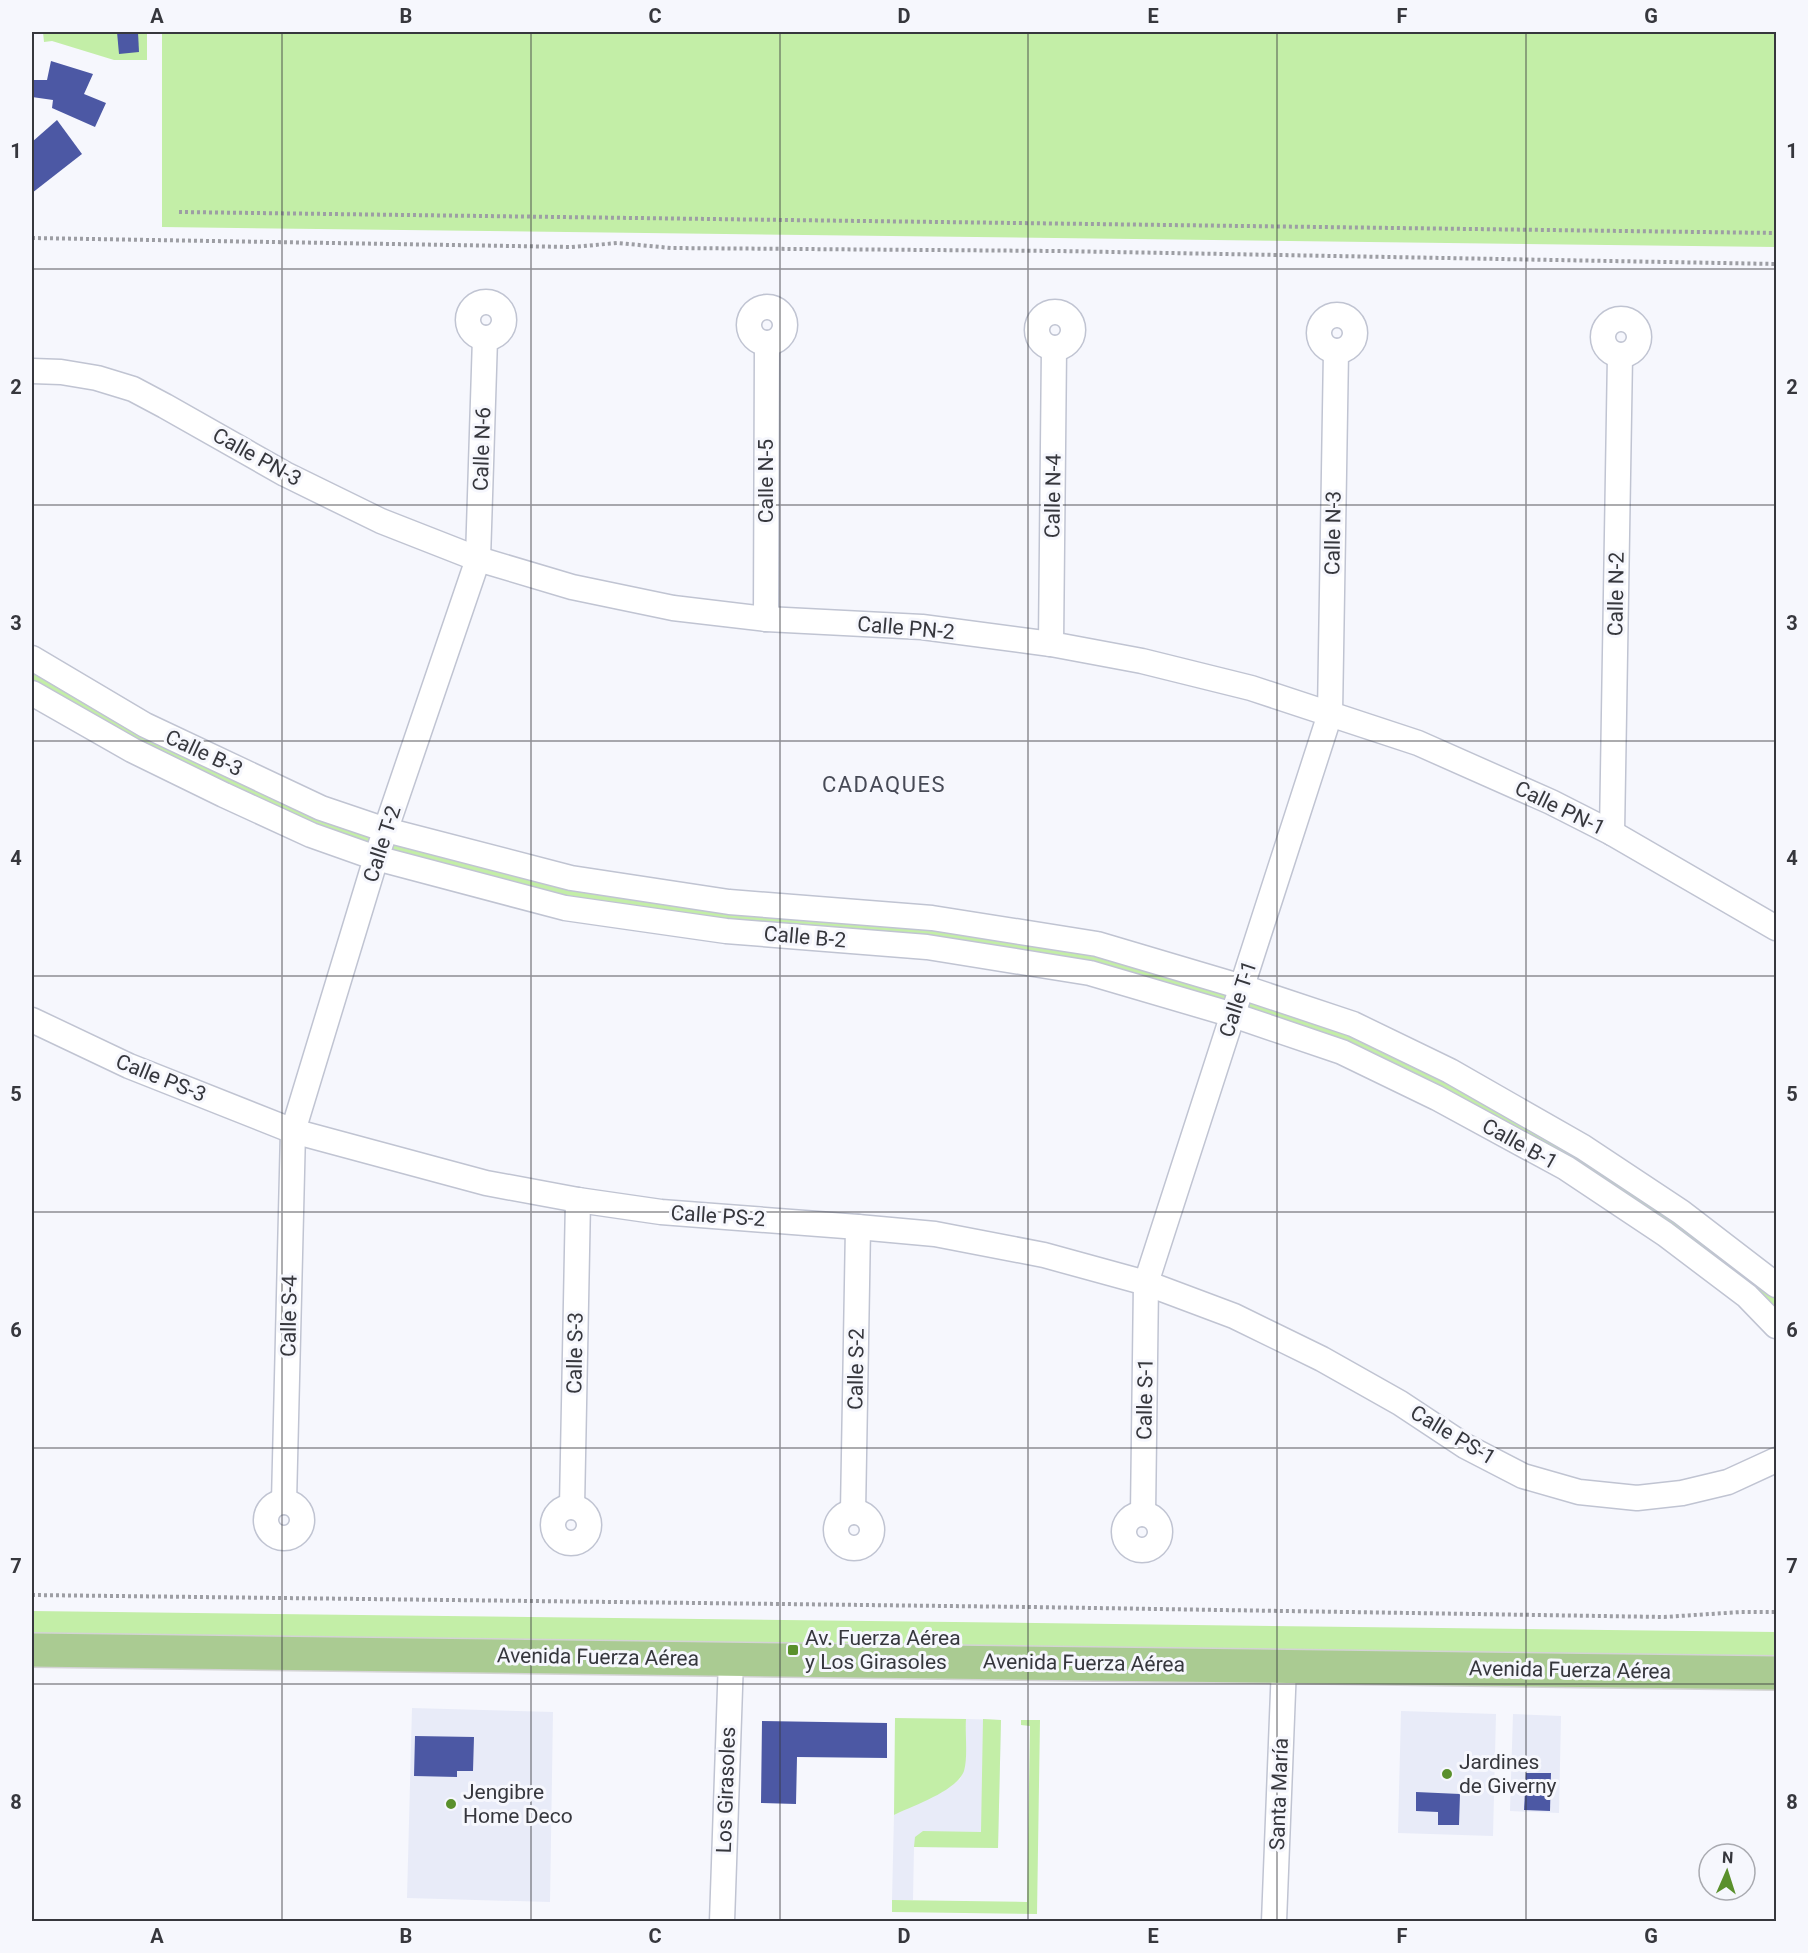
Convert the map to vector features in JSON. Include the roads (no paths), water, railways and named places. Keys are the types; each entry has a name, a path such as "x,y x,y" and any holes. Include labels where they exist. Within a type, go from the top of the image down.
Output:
{"main road":[{"name":"Avenida Fuerza Aérea","path":"32,1650 730,1669"},
{"name":"Avenida Fuerza Aérea","path":"32,1668 730,1669 1284,1676 1776,1691"},
{"name":"Avenida Fuerza Aérea","path":"1284,1676 1776,1672"}],"street":[{"name":"Calle N-6","path":"478,559 485,338"},
{"name":"Calle N-5","path":"766,619 767,343"},
{"name":"Calle N-4","path":"1051,644 1054,348"},
{"name":"Calle N-3","path":"1330,714 1336,351"},
{"name":"Calle N-2","path":"1612,833 1620,355"},
{"name":"Calle PN-3","path":"32,371 61,372 98,378 133,389 285,474 381,521 478,559"},
{"name":"Calle PN-2","path":"478,559 572,587 673,608 766,619 922,627 1051,644 1153,664 1251,688 1330,714"},
{"name":"Calle T-2","path":"293,1131 376,858 478,559"},
{"name":"Calle B-3","path":"32,658 145,725 321,808 386,830"},
{"path":"34,695 53,672"},
{"name":"Calle B-3","path":"34,695 132,750 224,795 311,835 376,858"},
{"name":"Calle PN-1","path":"1330,714 1418,743 1551,802 1771,921"},
{"name":"Calle T-1","path":"1146,1283 1330,714"},
{"name":"Calle B-2","path":"386,830 571,878 729,902 932,918 1097,944 1242,987"},
{"name":"Calle B-2","path":"376,858 565,908 726,931 927,947 1090,973 1233,1015"},
{"name":"Calle B-1","path":"1242,987 1353,1024 1450,1071 1583,1147 1681,1212 1776,1285"},
{"name":"Calle B-1","path":"1233,1015 1342,1052 1437,1098 1566,1168 1665,1234 1747,1296 1776,1326"},
{"name":"Calle PS-3","path":"32,1020 129,1066 293,1131"},
{"name":"Calle PS-2","path":"293,1131 486,1183 578,1200 661,1212 935,1234 1044,1255 1146,1283"},
{"name":"Calle S-4","path":"284,1502 293,1131"},
{"path":"1566,1168 1583,1147"},
{"name":"Calle S-3","path":"572,1507 578,1200"},
{"name":"Calle S-2","path":"853,1512 858,1227"},
{"name":"Calle PS-1","path":"1146,1283 1234,1316 1322,1359 1400,1403 1465,1446 1523,1476 1579,1492 1636,1498 1682,1493 1728,1482 1776,1460"},
{"name":"Calle S-1","path":"1143,1514 1146,1283"},
{"name":"Los Girasoles","path":"722,1922 730,1669"},
{"name":"Santa María","path":"1274,1922 1284,1676"}],"place":[{"name":"Av. Fuerza Aérea y Los Girasoles","path":"793,1650"},
{"name":"Jardines de Giverny","path":"1447,1774"},
{"name":"Jengibre Home Deco","path":"451,1804"}],"district":[{"name":"CADAQUES","path":"884,784"}]}
